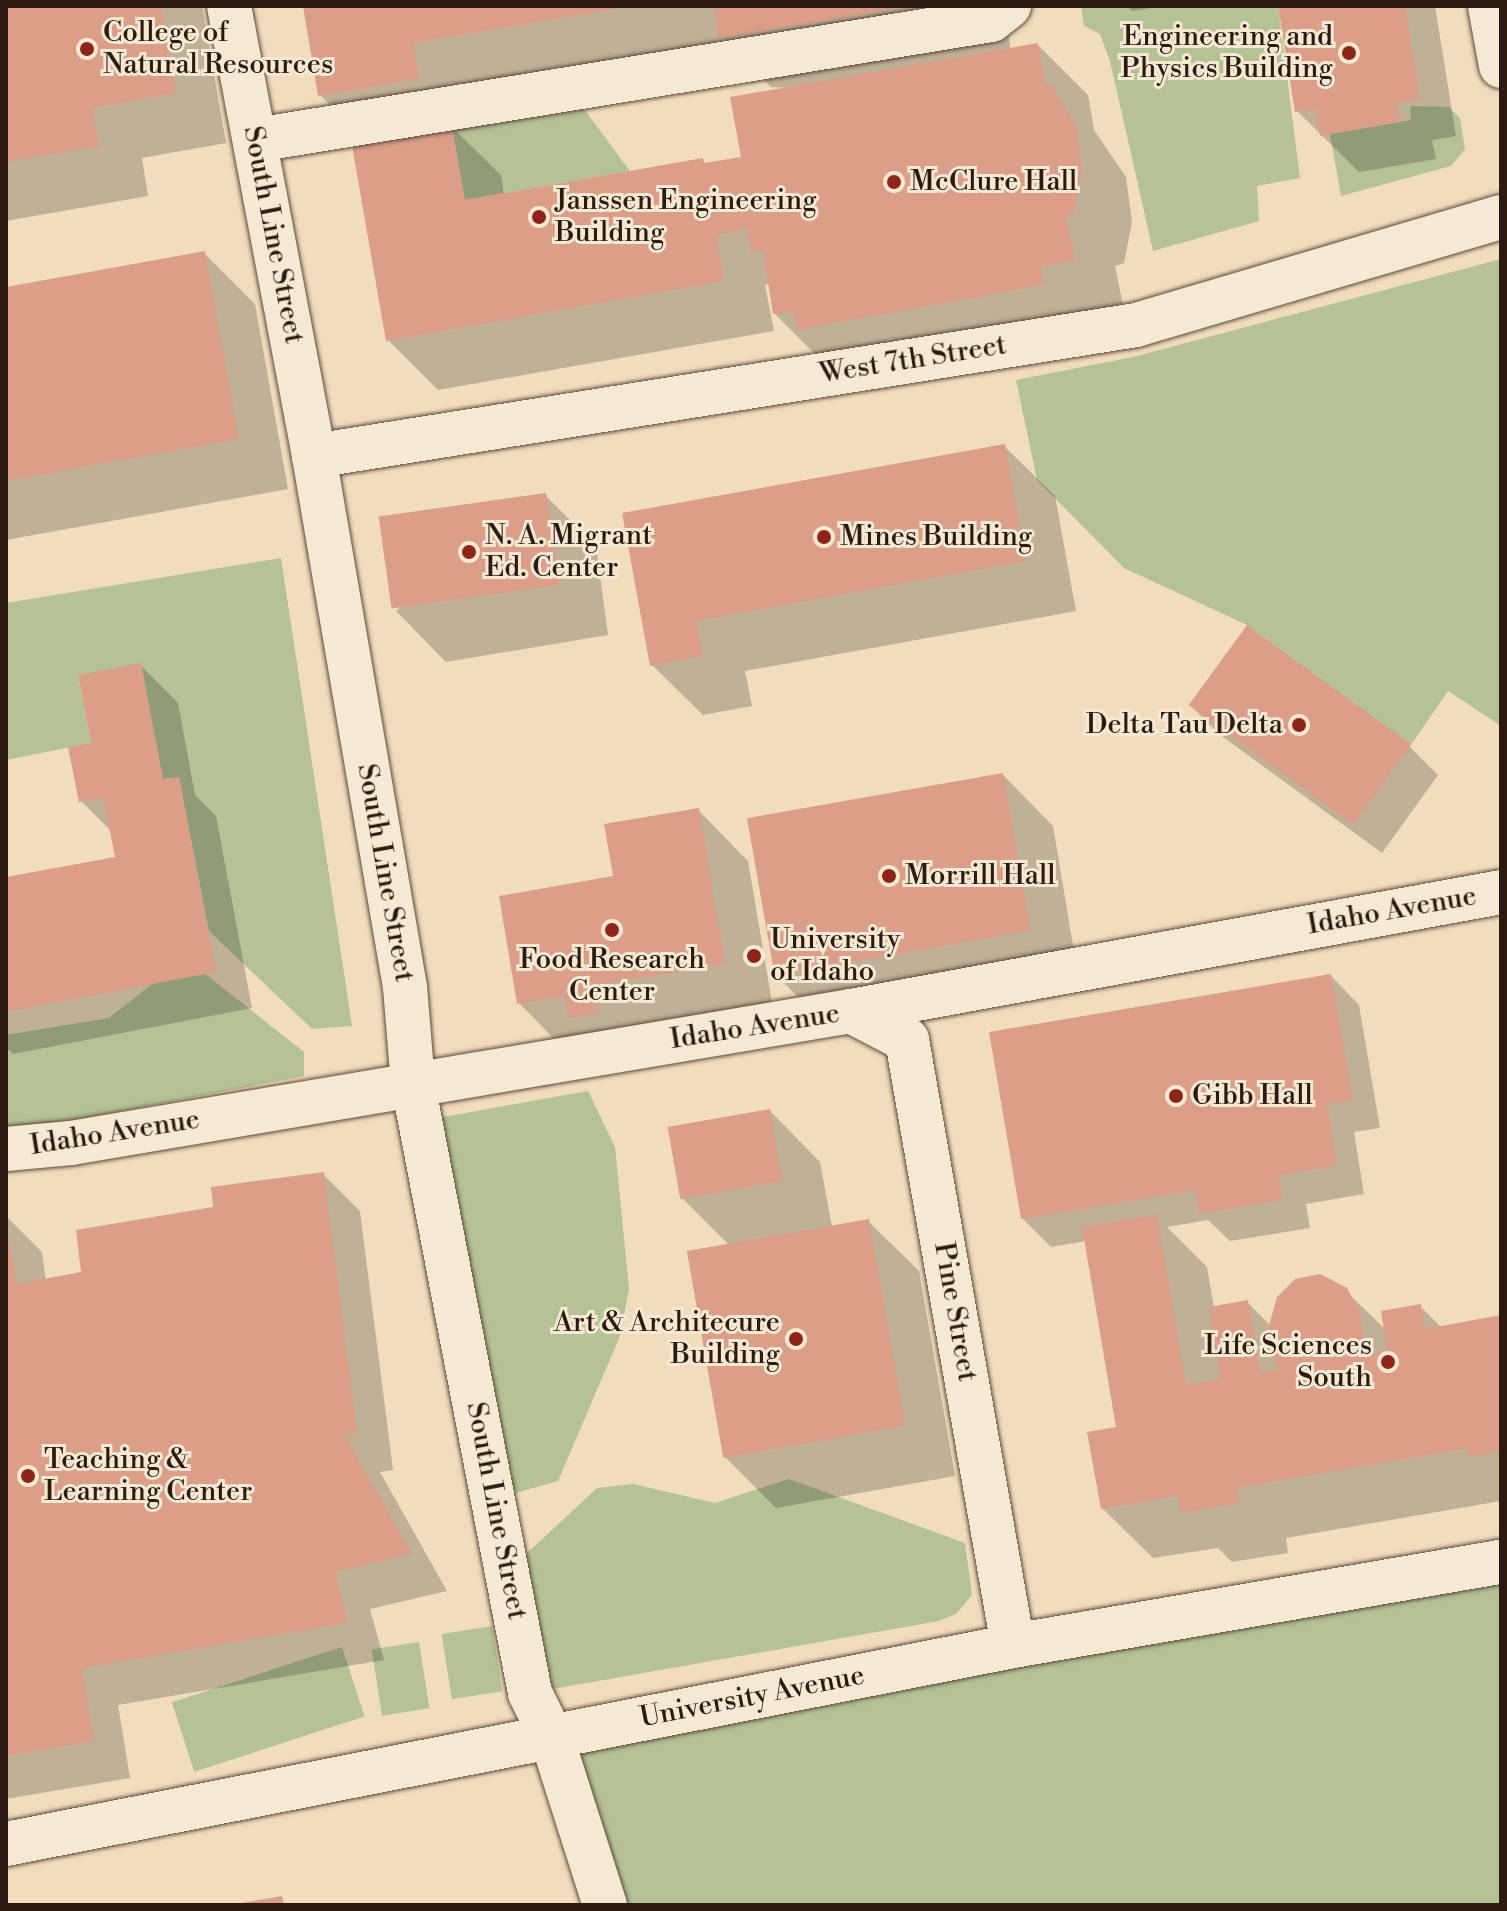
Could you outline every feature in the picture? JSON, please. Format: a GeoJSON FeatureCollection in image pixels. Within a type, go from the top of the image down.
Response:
{"type":"FeatureCollection","features":[{"type":"Feature","properties":{"kind":"street","name":"South Line Street"},"geometry":{"type":"LineString","coordinates":[[229,6],[314,456],[405,987],[413,1084],[530,1693],[551,1736],[605,1905]]}},
{"type":"Feature","properties":{"kind":"street"},"geometry":{"type":"LineString","coordinates":[[256,140],[991,20],[1009,6]]}},
{"type":"Feature","properties":{"kind":"street"},"geometry":{"type":"LineString","coordinates":[[1490,6],[1501,66]]}},
{"type":"Feature","properties":{"kind":"street","name":"West 7th Street"},"geometry":{"type":"LineString","coordinates":[[314,456],[1136,325],[1501,217]]}},
{"type":"Feature","properties":{"kind":"street","name":"Idaho Avenue"},"geometry":{"type":"LineString","coordinates":[[6,1149],[851,1011],[1501,892]]}},
{"type":"Feature","properties":{"kind":"street","name":"Pine Street"},"geometry":{"type":"LineString","coordinates":[[851,1011],[907,1040],[1013,1646]]}},
{"type":"Feature","properties":{"kind":"street","name":"University Avenue"},"geometry":{"type":"LineString","coordinates":[[6,1844],[1013,1646],[1501,1562]]}},
{"type":"Feature","properties":{"kind":"green space"},"geometry":{"type":"Polygon","coordinates":[[[1081,6],[1278,6],[1300,178],[1257,186],[1259,221],[1153,251],[1110,61],[1100,34],[1084,26],[1081,6]]]}},
{"type":"Feature","properties":{"kind":"green space"},"geometry":{"type":"Polygon","coordinates":[[[578,101],[630,171],[465,200],[451,122],[578,101]]]}},
{"type":"Feature","properties":{"kind":"green space"},"geometry":{"type":"Polygon","coordinates":[[[1410,106],[1449,107],[1460,118],[1465,149],[1451,166],[1341,196],[1330,134],[1411,120],[1410,106]]]}},
{"type":"Feature","properties":{"kind":"green space"},"geometry":{"type":"Polygon","coordinates":[[[1501,259],[1501,726],[1448,691],[1411,745],[1247,625],[1124,568],[1037,480],[1016,380],[1133,357],[1501,259]]]}},
{"type":"Feature","properties":{"kind":"green space"},"geometry":{"type":"Polygon","coordinates":[[[281,558],[352,1026],[312,1029],[209,931],[179,777],[163,779],[141,664],[78,675],[91,743],[6,760],[6,603],[281,558]]]}},
{"type":"Feature","properties":{"kind":"green space"},"geometry":{"type":"Polygon","coordinates":[[[185,958],[304,1052],[304,1076],[6,1133],[6,1035],[109,1018],[185,958]]]}},
{"type":"Feature","properties":{"kind":"green space"},"geometry":{"type":"Polygon","coordinates":[[[588,1091],[615,1147],[629,1289],[620,1336],[558,1481],[494,1499],[421,1121],[588,1091]]]}},
{"type":"Feature","properties":{"kind":"green space"},"geometry":{"type":"Polygon","coordinates":[[[789,1479],[965,1543],[972,1595],[956,1614],[939,1621],[530,1693],[525,1555],[597,1488],[633,1484],[715,1503],[789,1479]]]}},
{"type":"Feature","properties":{"kind":"green space"},"geometry":{"type":"Polygon","coordinates":[[[1501,1562],[1501,1905],[605,1905],[551,1736],[1501,1562]]]}},
{"type":"Feature","properties":{"kind":"green space"},"geometry":{"type":"Polygon","coordinates":[[[492,1626],[502,1691],[452,1699],[442,1634],[492,1626]]]}},
{"type":"Feature","properties":{"kind":"green space"},"geometry":{"type":"Polygon","coordinates":[[[419,1642],[429,1708],[382,1716],[372,1650],[419,1642]]]}},
{"type":"Feature","properties":{"kind":"green space"},"geometry":{"type":"Polygon","coordinates":[[[342,1647],[365,1716],[194,1772],[172,1702],[342,1647]]]}},
{"type":"Feature","properties":{"kind":"building","name":"College of Natural Resources"},"geometry":{"type":"Polygon","coordinates":[[[6,6],[161,6],[176,93],[92,108],[99,146],[6,162],[6,6]]]}},
{"type":"Feature","properties":{"kind":"building"},"geometry":{"type":"Polygon","coordinates":[[[303,6],[620,8],[413,43],[419,79],[318,96],[303,6]]]}},
{"type":"Feature","properties":{"kind":"building"},"geometry":{"type":"Polygon","coordinates":[[[714,6],[896,6],[896,8],[719,38],[714,6]]]}},
{"type":"Feature","properties":{"kind":"building","name":"Engineering and Physics Building"},"geometry":{"type":"Polygon","coordinates":[[[1278,6],[1405,6],[1420,99],[1396,103],[1400,122],[1320,136],[1315,109],[1295,112],[1278,6]]]}},
{"type":"Feature","properties":{"kind":"building","name":"McClure Hall"},"geometry":{"type":"Polygon","coordinates":[[[1038,43],[1045,85],[1051,84],[1076,125],[1082,170],[1074,213],[1066,216],[1075,260],[1041,267],[1044,285],[798,330],[794,312],[773,314],[763,250],[751,252],[747,229],[716,235],[724,281],[386,341],[351,140],[451,122],[465,200],[703,158],[704,163],[741,157],[730,97],[1038,43]]]}},
{"type":"Feature","properties":{"kind":"building"},"geometry":{"type":"Polygon","coordinates":[[[205,251],[239,439],[6,481],[6,287],[205,251]]]}},
{"type":"Feature","properties":{"kind":"building","name":"Mines Building"},"geometry":{"type":"Polygon","coordinates":[[[1005,444],[1026,561],[696,621],[703,656],[650,666],[622,513],[1005,444]]]}},
{"type":"Feature","properties":{"kind":"building","name":"N. A. Migrant Ed. Center"},"geometry":{"type":"Polygon","coordinates":[[[546,493],[559,585],[392,609],[379,517],[546,493]]]}},
{"type":"Feature","properties":{"kind":"building","name":"Delta Tau Delta"},"geometry":{"type":"Polygon","coordinates":[[[1247,625],[1411,744],[1353,824],[1189,705],[1247,625]]]}},
{"type":"Feature","properties":{"kind":"building"},"geometry":{"type":"Polygon","coordinates":[[[141,663],[163,779],[179,777],[216,972],[6,1012],[6,877],[115,857],[103,797],[79,802],[68,747],[91,743],[78,675],[141,663]]]}},
{"type":"Feature","properties":{"kind":"building","name":"Morrill Hall"},"geometry":{"type":"Polygon","coordinates":[[[1003,773],[1031,931],[775,976],[747,818],[1003,773]]]}},
{"type":"Feature","properties":{"kind":"building","name":"Food Research Center"},"geometry":{"type":"Polygon","coordinates":[[[699,808],[725,964],[593,986],[598,1014],[568,1018],[564,996],[517,1004],[499,896],[613,876],[604,824],[699,808]]]}},
{"type":"Feature","properties":{"kind":"building","name":"Gibb Hall"},"geometry":{"type":"Polygon","coordinates":[[[1331,974],[1353,1100],[1327,1104],[1337,1165],[1278,1176],[1282,1200],[1199,1214],[1195,1190],[1021,1219],[989,1032],[1331,974]]]}},
{"type":"Feature","properties":{"kind":"building"},"geometry":{"type":"Polygon","coordinates":[[[770,1109],[783,1181],[680,1199],[668,1127],[770,1109]]]}},
{"type":"Feature","properties":{"kind":"building"},"geometry":{"type":"Polygon","coordinates":[[[324,1172],[357,1433],[345,1435],[412,1554],[335,1572],[348,1623],[82,1668],[94,1741],[6,1756],[6,1227],[17,1284],[81,1272],[76,1230],[213,1207],[211,1187],[324,1172]]]}},
{"type":"Feature","properties":{"kind":"building","name":"Life Sciences South"},"geometry":{"type":"Polygon","coordinates":[[[1157,1214],[1186,1385],[1221,1379],[1209,1307],[1248,1300],[1260,1373],[1277,1370],[1269,1326],[1277,1297],[1295,1279],[1320,1274],[1347,1288],[1359,1310],[1367,1354],[1387,1350],[1381,1311],[1421,1304],[1425,1329],[1501,1315],[1501,1451],[1469,1457],[1468,1448],[1237,1488],[1239,1503],[1180,1513],[1178,1496],[1101,1509],[1087,1432],[1116,1427],[1082,1227],[1157,1214]]]}},
{"type":"Feature","properties":{"kind":"building","name":"Art & Architecure Building"},"geometry":{"type":"Polygon","coordinates":[[[869,1219],[905,1426],[723,1458],[687,1251],[869,1219]]]}},
{"type":"Feature","properties":{"kind":"building"},"geometry":{"type":"Polygon","coordinates":[[[282,1896],[284,1905],[241,1903],[282,1896]]]}},
{"type":"Feature","properties":{"kind":"place","name":"College of Natural Resources"},"geometry":{"type":"Point","coordinates":[87,49]}},
{"type":"Feature","properties":{"kind":"place","name":"Engineering and Physics Building"},"geometry":{"type":"Point","coordinates":[1349,53]}},
{"type":"Feature","properties":{"kind":"place","name":"McClure Hall"},"geometry":{"type":"Point","coordinates":[894,182]}},
{"type":"Feature","properties":{"kind":"place","name":"Janssen Engineering Building"},"geometry":{"type":"Point","coordinates":[539,217]}},
{"type":"Feature","properties":{"kind":"place","name":"Mines Building"},"geometry":{"type":"Point","coordinates":[824,537]}},
{"type":"Feature","properties":{"kind":"place","name":"N. A. Migrant Ed. Center"},"geometry":{"type":"Point","coordinates":[469,552]}},
{"type":"Feature","properties":{"kind":"place","name":"Delta Tau Delta"},"geometry":{"type":"Point","coordinates":[1299,725]}},
{"type":"Feature","properties":{"kind":"place","name":"Morrill Hall"},"geometry":{"type":"Point","coordinates":[889,876]}},
{"type":"Feature","properties":{"kind":"place","name":"Food Research Center"},"geometry":{"type":"Point","coordinates":[612,930]}},
{"type":"Feature","properties":{"kind":"place","name":"University of Idaho"},"geometry":{"type":"Point","coordinates":[754,956]}},
{"type":"Feature","properties":{"kind":"place","name":"Gibb Hall"},"geometry":{"type":"Point","coordinates":[1176,1096]}},
{"type":"Feature","properties":{"kind":"place","name":"Art & Architecure Building"},"geometry":{"type":"Point","coordinates":[796,1339]}},
{"type":"Feature","properties":{"kind":"place","name":"Life Sciences South"},"geometry":{"type":"Point","coordinates":[1388,1362]}},
{"type":"Feature","properties":{"kind":"place","name":"Teaching & Learning Center"},"geometry":{"type":"Point","coordinates":[28,1476]}}]}
